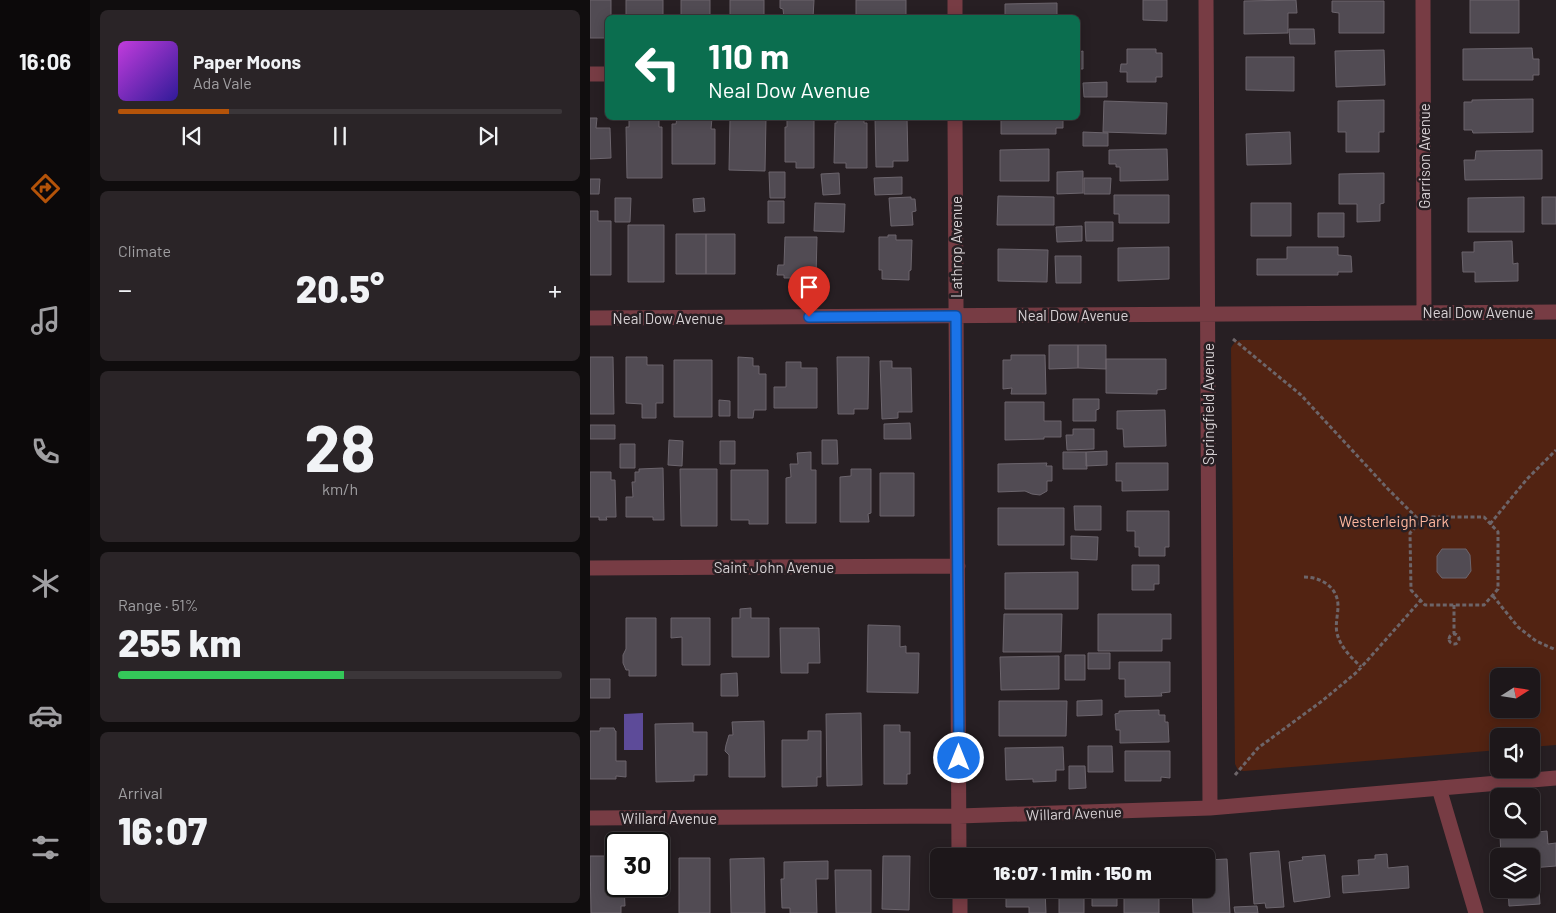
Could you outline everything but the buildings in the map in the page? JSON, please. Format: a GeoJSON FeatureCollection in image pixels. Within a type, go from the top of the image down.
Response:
{"type":"FeatureCollection","features":[{"type":"Feature","properties":{"kind":"street"},"geometry":{"type":"LineString","coordinates":[[954,0],[955,15]]}},
{"type":"Feature","properties":{"kind":"street","name":"Springfield Avenue"},"geometry":{"type":"LineString","coordinates":[[1206,0],[1210,808]]}},
{"type":"Feature","properties":{"kind":"street","name":"Garrison Avenue"},"geometry":{"type":"LineString","coordinates":[[1423,0],[1424,313]]}},
{"type":"Feature","properties":{"kind":"street"},"geometry":{"type":"LineString","coordinates":[[590,74],[605,74]]}},
{"type":"Feature","properties":{"kind":"street","name":"Lathrop Avenue"},"geometry":{"type":"LineString","coordinates":[[955,120],[959,848]]}},
{"type":"Feature","properties":{"kind":"street","name":"Neal Dow Avenue"},"geometry":{"type":"LineString","coordinates":[[590,318],[1556,312]]}},
{"type":"Feature","properties":{"kind":"street","name":"Saint John Avenue"},"geometry":{"type":"LineString","coordinates":[[590,568],[958,566]]}},
{"type":"Feature","properties":{"kind":"street","name":"Willard Avenue"},"geometry":{"type":"LineString","coordinates":[[590,818],[959,816],[1210,808],[1556,778]]}},
{"type":"Feature","properties":{"kind":"street"},"geometry":{"type":"LineString","coordinates":[[1439,788],[1476,913]]}},
{"type":"Feature","properties":{"kind":"street"},"geometry":{"type":"LineString","coordinates":[[960,898],[960,913]]}},
{"type":"Feature","properties":{"kind":"path"},"geometry":{"type":"LineString","coordinates":[[1233,339],[1300,395],[1421,522]]}},
{"type":"Feature","properties":{"kind":"path"},"geometry":{"type":"LineString","coordinates":[[1490,524],[1526,479],[1556,450]]}},
{"type":"Feature","properties":{"kind":"path"},"geometry":{"type":"LineString","coordinates":[[1425,517],[1484,517],[1498,532],[1498,589],[1484,605],[1425,604],[1411,590],[1410,532],[1421,522],[1425,517]]}},
{"type":"Feature","properties":{"kind":"path"},"geometry":{"type":"LineString","coordinates":[[1304,577],[1323,581],[1330,585],[1335,592],[1338,606],[1337,634],[1340,643],[1361,667]]}},
{"type":"Feature","properties":{"kind":"path"},"geometry":{"type":"LineString","coordinates":[[1492,596],[1518,627],[1536,641],[1556,650]]}},
{"type":"Feature","properties":{"kind":"path"},"geometry":{"type":"LineString","coordinates":[[1235,775],[1258,748],[1322,701],[1361,667],[1421,600]]}},
{"type":"Feature","properties":{"kind":"path"},"geometry":{"type":"LineString","coordinates":[[1454,605],[1454,634]]}},
{"type":"Feature","properties":{"kind":"green space","name":"Westerleigh Park"},"geometry":{"type":"Polygon","coordinates":[[[1556,339],[1556,745],[1540,746],[1540,728],[1490,728],[1490,751],[1238,770],[1235,764],[1231,348],[1237,341],[1556,339]]]}},
{"type":"Feature","properties":{"kind":"shaded area"},"geometry":{"type":"Polygon","coordinates":[[[643,713],[643,750],[624,750],[624,714],[643,713]]]}},
{"type":"Feature","properties":{"kind":"route"},"geometry":{"type":"LineString","coordinates":[[809,317],[956,316],[959,758]]}}]}
